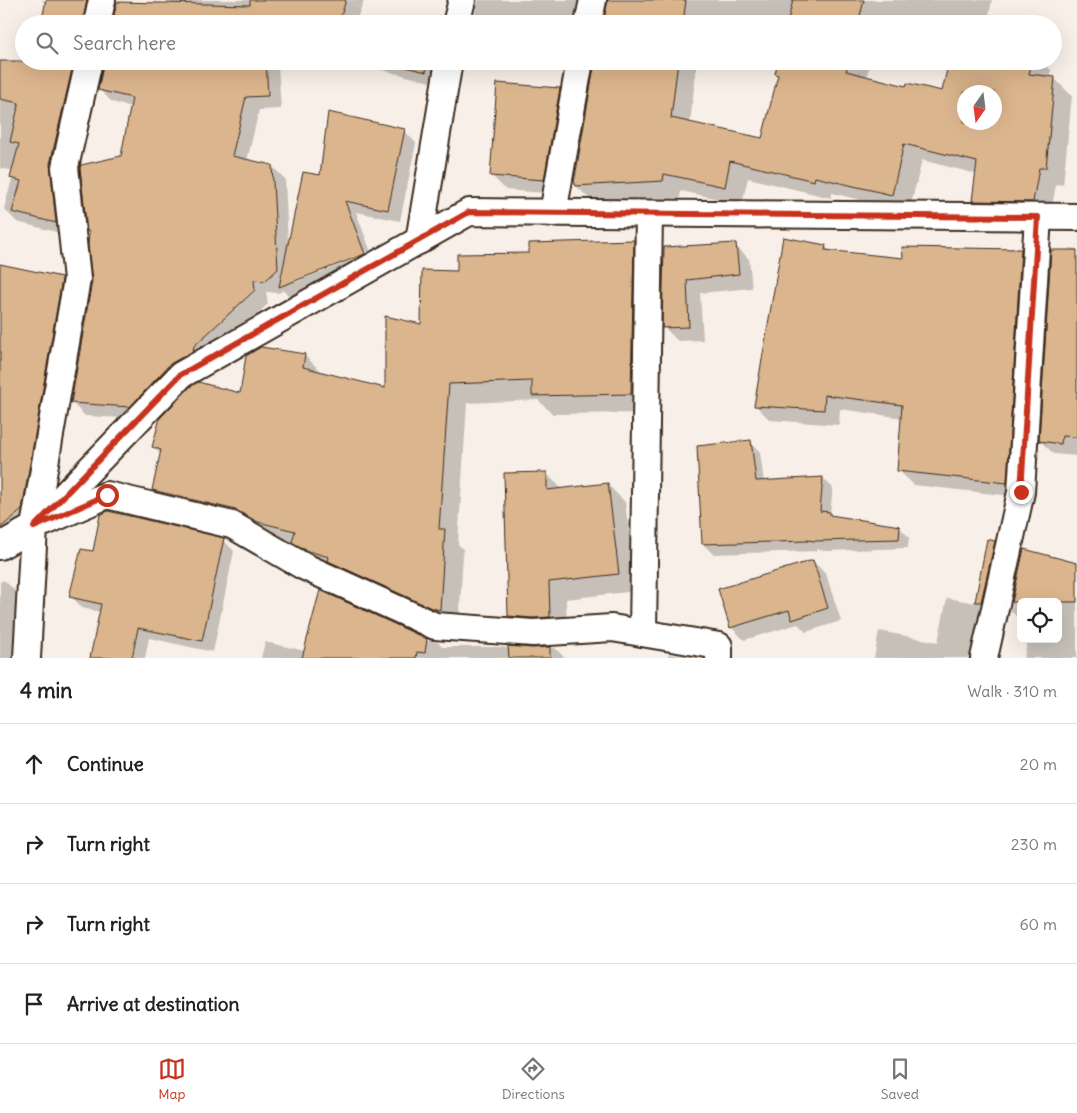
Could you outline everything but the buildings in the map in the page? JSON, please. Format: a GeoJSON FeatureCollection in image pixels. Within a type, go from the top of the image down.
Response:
{"type":"FeatureCollection","features":[{"type":"Feature","properties":{"kind":"street"},"geometry":{"type":"LineString","coordinates":[[99,15],[102,0]]}},
{"type":"Feature","properties":{"kind":"street"},"geometry":{"type":"LineString","coordinates":[[458,15],[462,0]]}},
{"type":"Feature","properties":{"kind":"street"},"geometry":{"type":"LineString","coordinates":[[590,15],[593,0]]}},
{"type":"Feature","properties":{"kind":"street"},"geometry":{"type":"LineString","coordinates":[[27,658],[34,527],[77,279],[65,168],[87,70]]}},
{"type":"Feature","properties":{"kind":"street"},"geometry":{"type":"LineString","coordinates":[[419,241],[448,70]]}},
{"type":"Feature","properties":{"kind":"street"},"geometry":{"type":"LineString","coordinates":[[553,213],[578,70]]}},
{"type":"Feature","properties":{"kind":"street"},"geometry":{"type":"LineString","coordinates":[[34,527],[180,375],[469,212],[1077,217]]}},
{"type":"Feature","properties":{"kind":"street"},"geometry":{"type":"LineString","coordinates":[[643,633],[650,214]]}},
{"type":"Feature","properties":{"kind":"street"},"geometry":{"type":"LineString","coordinates":[[984,658],[1021,492],[1038,217]]}},
{"type":"Feature","properties":{"kind":"street"},"geometry":{"type":"LineString","coordinates":[[0,546],[34,527],[107,495],[232,525],[303,566],[435,626],[533,632],[612,628],[719,646],[719,658]]}},
{"type":"Feature","properties":{"kind":"route"},"geometry":{"type":"LineString","coordinates":[[107,495],[34,527],[180,375],[469,212],[1038,217],[1021,492]]}}]}
